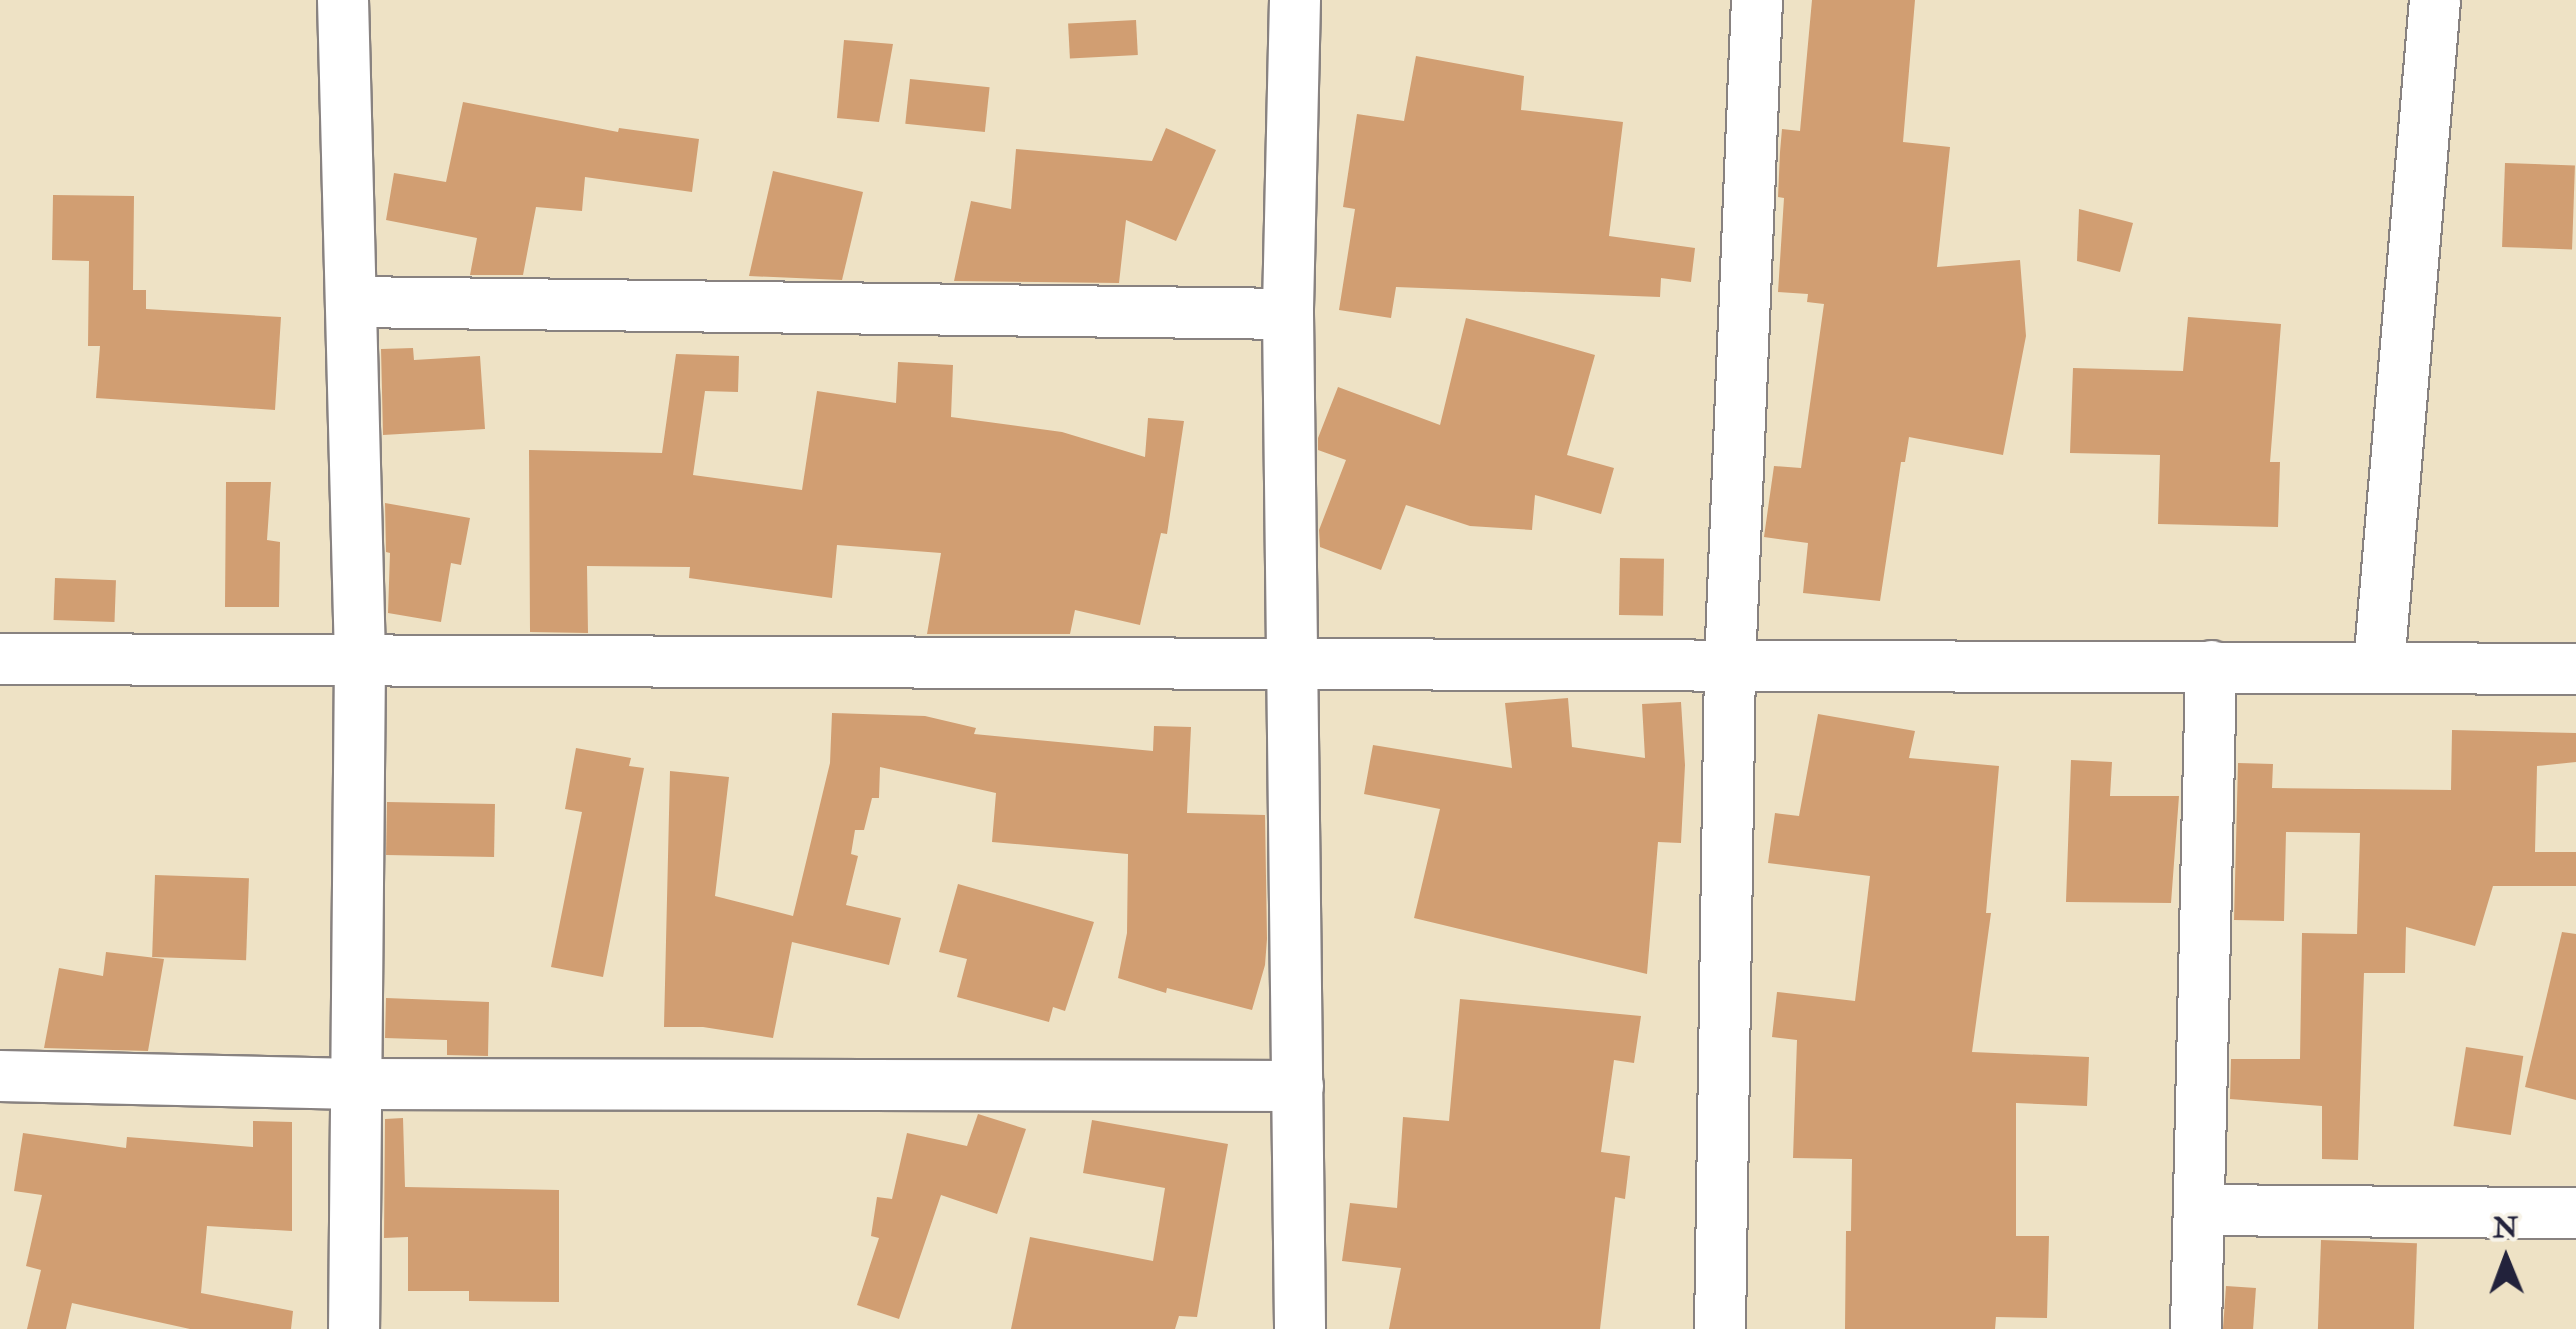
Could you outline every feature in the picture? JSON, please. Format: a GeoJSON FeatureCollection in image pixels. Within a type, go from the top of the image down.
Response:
{"type":"FeatureCollection","features":[{"type":"Feature","properties":{"kind":"street"},"geometry":{"type":"LineString","coordinates":[[343,0],[360,660],[354,1329]]}},
{"type":"Feature","properties":{"kind":"street"},"geometry":{"type":"LineString","coordinates":[[1295,0],[1288,314],[1300,1329]]}},
{"type":"Feature","properties":{"kind":"street"},"geometry":{"type":"LineString","coordinates":[[1720,1329],[1730,666],[1757,0]]}},
{"type":"Feature","properties":{"kind":"street"},"geometry":{"type":"LineString","coordinates":[[2379,666],[2436,0]]}},
{"type":"Feature","properties":{"kind":"street"},"geometry":{"type":"LineString","coordinates":[[351,302],[1288,314]]}},
{"type":"Feature","properties":{"kind":"street"},"geometry":{"type":"LineString","coordinates":[[0,660],[2576,669]]}},
{"type":"Feature","properties":{"kind":"street"},"geometry":{"type":"LineString","coordinates":[[2196,1329],[2211,666]]}},
{"type":"Feature","properties":{"kind":"street"},"geometry":{"type":"LineString","coordinates":[[0,1076],[356,1084],[1298,1086]]}},
{"type":"Feature","properties":{"kind":"street"},"geometry":{"type":"LineString","coordinates":[[2198,1210],[2576,1213]]}},
{"type":"Feature","properties":{"kind":"building"},"geometry":{"type":"Polygon","coordinates":[[[1812,0],[1915,0],[1903,142],[1950,147],[1937,267],[2020,260],[2026,336],[2003,455],[1909,437],[1905,462],[1901,462],[1880,601],[1803,593],[1808,543],[1764,537],[1774,466],[1801,468],[1824,304],[1807,302],[1808,294],[1778,292],[1784,198],[1778,197],[1782,129],[1800,131],[1812,0]]]}},
{"type":"Feature","properties":{"kind":"building"},"geometry":{"type":"Polygon","coordinates":[[[1136,20],[1138,55],[1070,59],[1068,24],[1136,20]]]}},
{"type":"Feature","properties":{"kind":"building"},"geometry":{"type":"Polygon","coordinates":[[[844,40],[893,44],[879,122],[837,118],[844,40]]]}},
{"type":"Feature","properties":{"kind":"building"},"geometry":{"type":"Polygon","coordinates":[[[1416,56],[1524,76],[1521,110],[1623,122],[1609,236],[1695,248],[1691,282],[1661,278],[1660,297],[1396,287],[1391,318],[1339,310],[1355,209],[1343,207],[1357,114],[1404,121],[1416,56]]]}},
{"type":"Feature","properties":{"kind":"building"},"geometry":{"type":"Polygon","coordinates":[[[910,79],[990,87],[985,132],[905,124],[910,79]]]}},
{"type":"Feature","properties":{"kind":"building"},"geometry":{"type":"Polygon","coordinates":[[[463,102],[618,132],[619,128],[699,139],[692,192],[585,177],[582,211],[536,207],[523,275],[470,275],[477,238],[386,220],[394,173],[446,182],[463,102]]]}},
{"type":"Feature","properties":{"kind":"building"},"geometry":{"type":"Polygon","coordinates":[[[1166,128],[1216,150],[1176,241],[1126,220],[1119,283],[954,281],[971,201],[1011,209],[1016,149],[1152,161],[1166,128]]]}},
{"type":"Feature","properties":{"kind":"building"},"geometry":{"type":"Polygon","coordinates":[[[2505,163],[2575,165],[2572,249],[2502,247],[2505,163]]]}},
{"type":"Feature","properties":{"kind":"building"},"geometry":{"type":"Polygon","coordinates":[[[773,171],[863,192],[842,280],[749,276],[773,171]]]}},
{"type":"Feature","properties":{"kind":"building"},"geometry":{"type":"Polygon","coordinates":[[[53,195],[134,196],[133,290],[146,290],[146,309],[281,317],[275,410],[96,398],[100,346],[88,346],[89,261],[52,260],[53,195]]]}},
{"type":"Feature","properties":{"kind":"building"},"geometry":{"type":"Polygon","coordinates":[[[2079,209],[2133,223],[2120,272],[2077,261],[2079,209]]]}},
{"type":"Feature","properties":{"kind":"building"},"geometry":{"type":"Polygon","coordinates":[[[2188,317],[2281,324],[2270,462],[2280,462],[2278,527],[2158,524],[2160,455],[2070,453],[2073,368],[2183,371],[2188,317]]]}},
{"type":"Feature","properties":{"kind":"building"},"geometry":{"type":"Polygon","coordinates":[[[1466,318],[1595,355],[1567,455],[1614,468],[1601,514],[1535,495],[1532,530],[1470,526],[1406,505],[1381,570],[1320,547],[1319,530],[1346,460],[1318,450],[1318,438],[1338,387],[1440,425],[1466,318]]]}},
{"type":"Feature","properties":{"kind":"building"},"geometry":{"type":"Polygon","coordinates":[[[413,348],[414,360],[480,356],[485,429],[383,435],[381,349],[413,348]]]}},
{"type":"Feature","properties":{"kind":"building"},"geometry":{"type":"Polygon","coordinates":[[[676,354],[739,356],[738,392],[705,391],[693,475],[802,490],[817,391],[896,403],[898,362],[953,365],[951,417],[1062,432],[1145,457],[1148,418],[1184,421],[1167,534],[1161,533],[1140,625],[1075,610],[1070,634],[927,634],[941,553],[837,545],[832,598],[689,578],[690,567],[587,566],[588,633],[530,632],[529,450],[662,453],[676,354]]]}},
{"type":"Feature","properties":{"kind":"building"},"geometry":{"type":"Polygon","coordinates":[[[226,482],[271,482],[267,540],[280,542],[279,607],[225,607],[226,482]]]}},
{"type":"Feature","properties":{"kind":"building"},"geometry":{"type":"Polygon","coordinates":[[[385,503],[470,518],[461,565],[451,563],[441,622],[388,613],[390,553],[386,552],[385,503]]]}},
{"type":"Feature","properties":{"kind":"building"},"geometry":{"type":"Polygon","coordinates":[[[1620,558],[1664,559],[1663,616],[1619,615],[1620,558]]]}},
{"type":"Feature","properties":{"kind":"building"},"geometry":{"type":"Polygon","coordinates":[[[55,578],[116,580],[114,622],[54,620],[55,578]]]}},
{"type":"Feature","properties":{"kind":"building"},"geometry":{"type":"Polygon","coordinates":[[[1568,698],[1572,747],[1645,758],[1642,704],[1681,702],[1685,765],[1681,843],[1658,842],[1647,974],[1414,918],[1440,809],[1364,794],[1373,745],[1512,768],[1505,703],[1568,698]]]}},
{"type":"Feature","properties":{"kind":"building"},"geometry":{"type":"Polygon","coordinates":[[[832,713],[925,716],[976,728],[974,734],[1153,751],[1154,726],[1191,727],[1187,813],[1265,815],[1267,939],[1265,965],[1252,1010],[1167,988],[1166,993],[1118,978],[1127,933],[1128,854],[992,842],[996,793],[880,767],[879,798],[872,798],[864,830],[855,830],[851,854],[858,856],[846,905],[901,918],[889,965],[792,942],[773,1038],[703,1027],[664,1027],[670,771],[729,777],[715,896],[793,916],[830,763],[832,713]]]}},
{"type":"Feature","properties":{"kind":"building"},"geometry":{"type":"Polygon","coordinates":[[[1818,714],[1915,731],[1909,758],[1999,766],[1986,913],[1991,913],[1972,1052],[2089,1057],[2087,1106],[2016,1103],[2016,1236],[2049,1236],[2047,1318],[1996,1317],[1995,1329],[1845,1329],[1846,1231],[1851,1231],[1852,1159],[1793,1158],[1797,1040],[1772,1037],[1777,992],[1855,1001],[1870,876],[1768,863],[1775,813],[1799,816],[1818,714]]]}},
{"type":"Feature","properties":{"kind":"building"},"geometry":{"type":"Polygon","coordinates":[[[2452,730],[2576,733],[2576,762],[2537,766],[2535,852],[2576,852],[2576,886],[2493,886],[2475,946],[2406,927],[2405,973],[2364,973],[2358,1160],[2322,1159],[2322,1106],[2230,1099],[2231,1059],[2300,1059],[2302,933],[2357,934],[2360,833],[2286,832],[2284,921],[2234,920],[2238,763],[2273,764],[2272,788],[2451,790],[2452,730]]]}},
{"type":"Feature","properties":{"kind":"building"},"geometry":{"type":"Polygon","coordinates":[[[576,748],[631,758],[629,766],[644,768],[603,977],[551,967],[582,812],[565,809],[576,748]]]}},
{"type":"Feature","properties":{"kind":"building"},"geometry":{"type":"Polygon","coordinates":[[[2071,760],[2112,762],[2110,796],[2179,796],[2171,903],[2066,902],[2071,760]]]}},
{"type":"Feature","properties":{"kind":"building"},"geometry":{"type":"Polygon","coordinates":[[[387,802],[495,804],[494,857],[386,855],[387,802]]]}},
{"type":"Feature","properties":{"kind":"building"},"geometry":{"type":"Polygon","coordinates":[[[155,875],[249,878],[246,960],[152,957],[155,875]]]}},
{"type":"Feature","properties":{"kind":"building"},"geometry":{"type":"Polygon","coordinates":[[[958,884],[1094,922],[1065,1011],[1053,1007],[1049,1022],[957,997],[967,959],[939,952],[958,884]]]}},
{"type":"Feature","properties":{"kind":"building"},"geometry":{"type":"Polygon","coordinates":[[[2562,932],[2576,934],[2576,1100],[2525,1087],[2562,932]]]}},
{"type":"Feature","properties":{"kind":"building"},"geometry":{"type":"Polygon","coordinates":[[[106,952],[164,959],[148,1051],[44,1048],[59,968],[103,976],[106,952]]]}},
{"type":"Feature","properties":{"kind":"building"},"geometry":{"type":"Polygon","coordinates":[[[386,998],[489,1002],[488,1056],[447,1055],[447,1040],[385,1038],[386,998]]]}},
{"type":"Feature","properties":{"kind":"building"},"geometry":{"type":"Polygon","coordinates":[[[1460,999],[1641,1016],[1634,1063],[1614,1060],[1601,1152],[1630,1156],[1625,1199],[1615,1197],[1600,1329],[1389,1329],[1401,1268],[1342,1261],[1350,1203],[1397,1208],[1403,1117],[1449,1121],[1460,999]]]}},
{"type":"Feature","properties":{"kind":"building"},"geometry":{"type":"Polygon","coordinates":[[[2466,1047],[2523,1056],[2511,1135],[2453,1126],[2466,1047]]]}},
{"type":"Feature","properties":{"kind":"building"},"geometry":{"type":"Polygon","coordinates":[[[978,1114],[1026,1129],[997,1214],[941,1195],[899,1319],[857,1305],[879,1238],[871,1236],[877,1197],[892,1199],[907,1133],[967,1146],[978,1114]]]}},
{"type":"Feature","properties":{"kind":"building"},"geometry":{"type":"Polygon","coordinates":[[[403,1118],[405,1187],[559,1190],[559,1302],[469,1301],[469,1291],[408,1291],[408,1237],[384,1238],[385,1119],[403,1118]]]}},
{"type":"Feature","properties":{"kind":"building"},"geometry":{"type":"Polygon","coordinates":[[[1092,1120],[1228,1144],[1197,1317],[1179,1316],[1175,1329],[1011,1329],[1030,1237],[1153,1261],[1165,1188],[1083,1173],[1092,1120]]]}},
{"type":"Feature","properties":{"kind":"building"},"geometry":{"type":"Polygon","coordinates":[[[253,1121],[292,1122],[292,1231],[207,1226],[201,1293],[293,1311],[291,1329],[190,1329],[72,1303],[66,1329],[27,1329],[41,1270],[26,1266],[42,1195],[14,1191],[23,1133],[126,1148],[127,1137],[253,1147],[253,1121]]]}},
{"type":"Feature","properties":{"kind":"building"},"geometry":{"type":"Polygon","coordinates":[[[2321,1240],[2417,1243],[2414,1329],[2318,1329],[2321,1240]]]}},
{"type":"Feature","properties":{"kind":"building"},"geometry":{"type":"Polygon","coordinates":[[[2226,1286],[2256,1288],[2253,1329],[2223,1329],[2226,1286]]]}}]}
